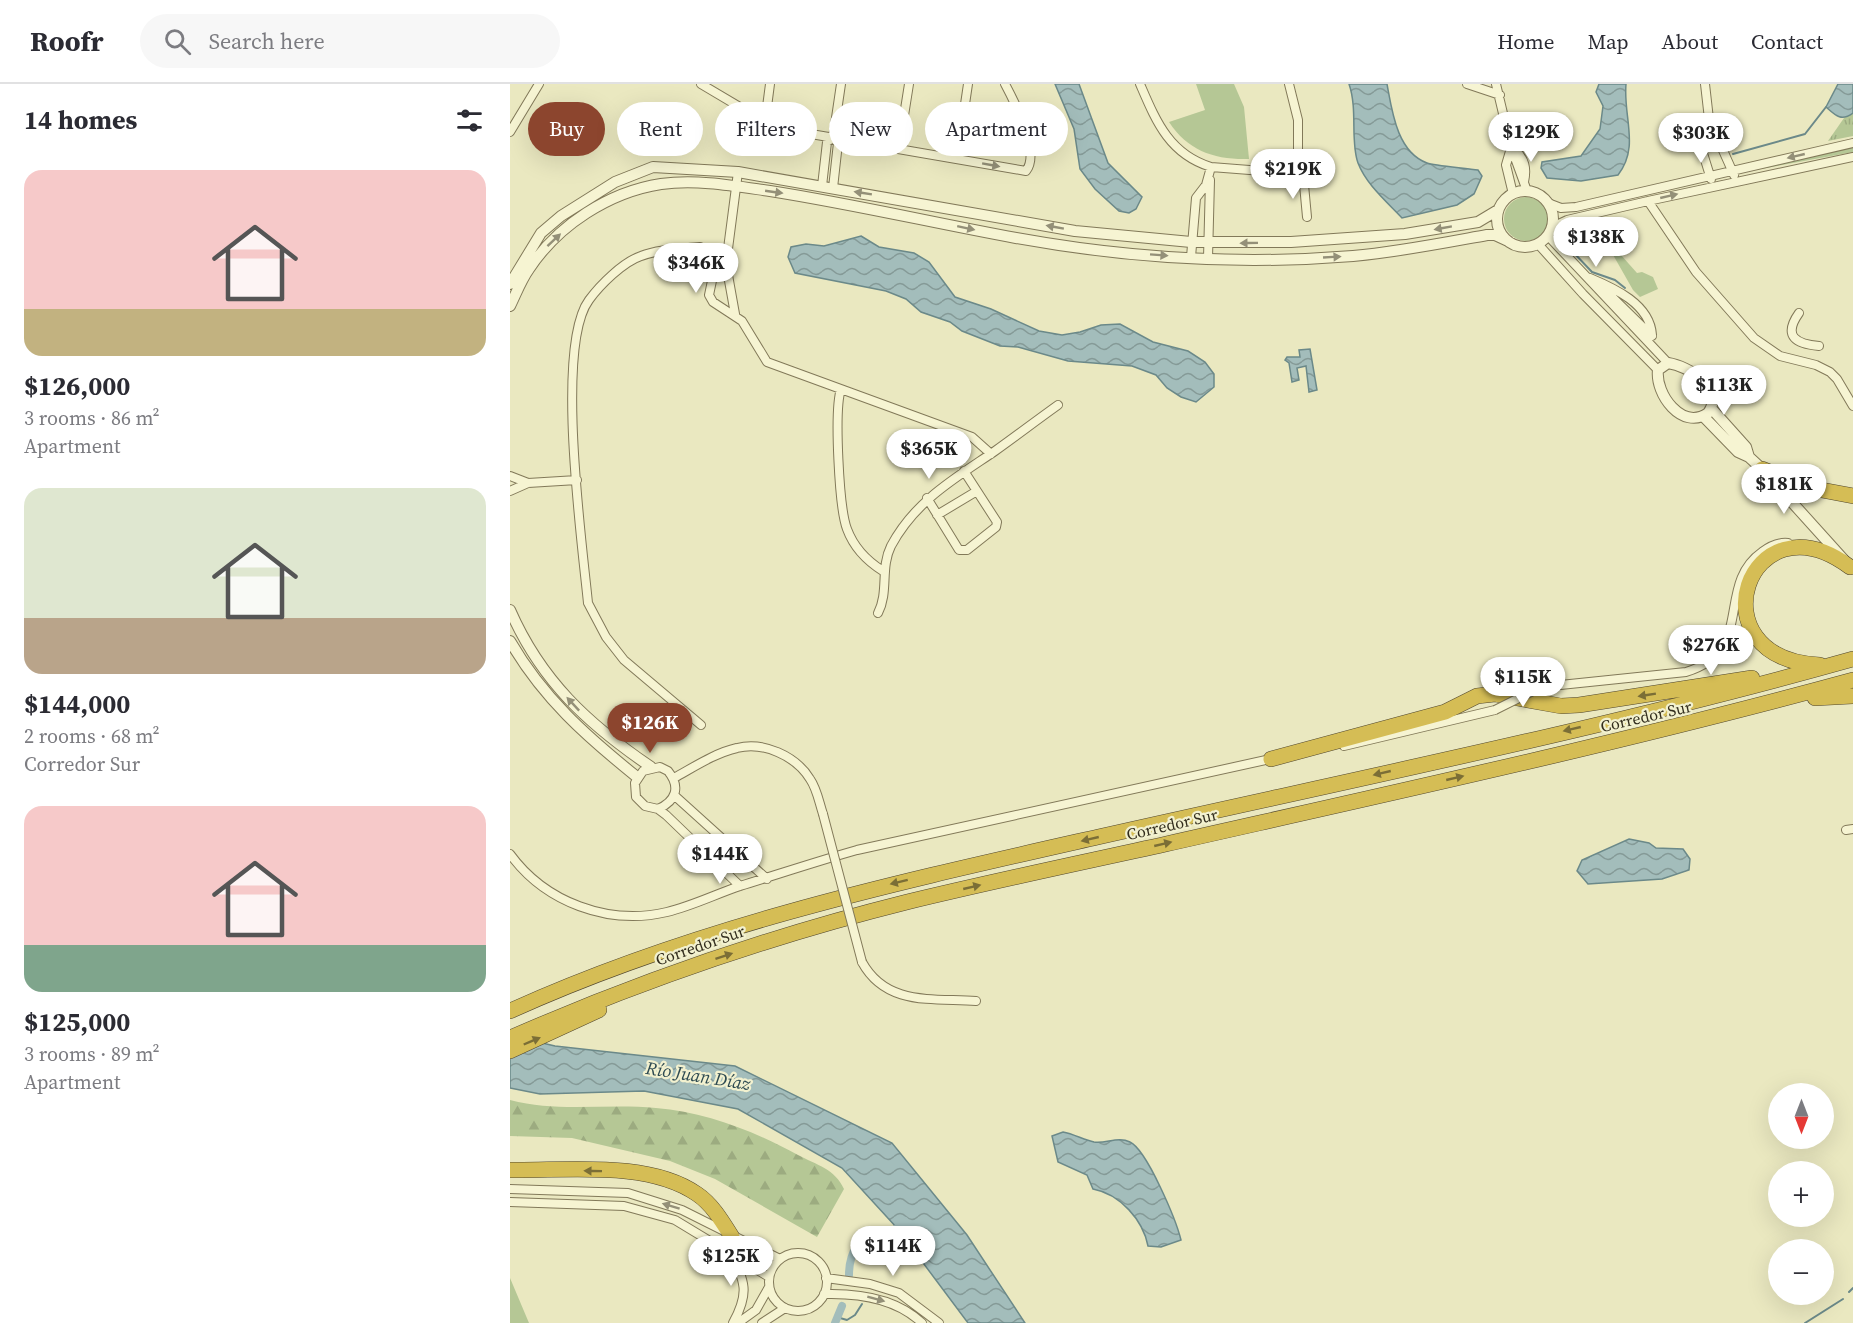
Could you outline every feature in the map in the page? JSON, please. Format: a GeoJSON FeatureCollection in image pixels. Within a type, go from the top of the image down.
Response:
{"type":"FeatureCollection","features":[{"type":"Feature","properties":{"kind":"highway"},"geometry":{"type":"LineString","coordinates":[[1762,469],[1811,489],[1853,496]]}},
{"type":"Feature","properties":{"kind":"highway"},"geometry":{"type":"LineString","coordinates":[[1832,665],[1796,662],[1771,653],[1755,638],[1747,617],[1748,585],[1761,563],[1782,550],[1809,548],[1829,554],[1852,569]]}},
{"type":"Feature","properties":{"kind":"highway","name":"Corredor Sur"},"geometry":{"type":"LineString","coordinates":[[510,1011],[540,997],[763,919],[900,882],[1661,709],[1853,659]]}},
{"type":"Feature","properties":{"kind":"highway"},"geometry":{"type":"LineString","coordinates":[[1271,759],[1445,712],[1485,695],[1495,694],[1561,706],[1579,705],[1809,671]]}},
{"type":"Feature","properties":{"kind":"highway","name":"Corredor Sur"},"geometry":{"type":"LineString","coordinates":[[510,1038],[553,1026],[688,967],[771,940],[906,902],[1692,724],[1853,680]]}},
{"type":"Feature","properties":{"kind":"highway"},"geometry":{"type":"LineString","coordinates":[[1758,706],[1824,696],[1853,696]]}},
{"type":"Feature","properties":{"kind":"highway"},"geometry":{"type":"LineString","coordinates":[[510,1051],[553,1026]]}},
{"type":"Feature","properties":{"kind":"highway"},"geometry":{"type":"LineString","coordinates":[[510,1170],[637,1172],[665,1178],[697,1194],[717,1214],[731,1244]]}},
{"type":"Feature","properties":{"kind":"street"},"geometry":{"type":"LineString","coordinates":[[510,132],[539,84]]}},
{"type":"Feature","properties":{"kind":"street"},"geometry":{"type":"LineString","coordinates":[[701,84],[731,102]]}},
{"type":"Feature","properties":{"kind":"street"},"geometry":{"type":"LineString","coordinates":[[768,102],[770,84]]}},
{"type":"Feature","properties":{"kind":"street"},"geometry":{"type":"LineString","coordinates":[[838,102],[841,84]]}},
{"type":"Feature","properties":{"kind":"street"},"geometry":{"type":"LineString","coordinates":[[906,102],[909,84]]}},
{"type":"Feature","properties":{"kind":"street"},"geometry":{"type":"LineString","coordinates":[[957,158],[968,84]]}},
{"type":"Feature","properties":{"kind":"street"},"geometry":{"type":"LineString","coordinates":[[913,150],[1026,171],[1030,166],[1032,154],[1018,110],[1005,84]]}},
{"type":"Feature","properties":{"kind":"street"},"geometry":{"type":"LineString","coordinates":[[1140,84],[1159,128],[1169,142],[1196,163],[1210,167],[1304,174],[1307,217]]}},
{"type":"Feature","properties":{"kind":"street"},"geometry":{"type":"LineString","coordinates":[[1289,84],[1298,120],[1298,172]]}},
{"type":"Feature","properties":{"kind":"street"},"geometry":{"type":"LineString","coordinates":[[1467,84],[1500,95]]}},
{"type":"Feature","properties":{"kind":"street"},"geometry":{"type":"LineString","coordinates":[[1496,84],[1511,147],[1506,165],[1513,194]]}},
{"type":"Feature","properties":{"kind":"street"},"geometry":{"type":"LineString","coordinates":[[1705,84],[1709,119],[1733,171],[1735,181]]}},
{"type":"Feature","properties":{"kind":"street"},"geometry":{"type":"LineString","coordinates":[[1709,119],[1701,147],[1714,186]]}},
{"type":"Feature","properties":{"kind":"street"},"geometry":{"type":"LineString","coordinates":[[1548,203],[1561,208],[1576,207],[1853,143]]}},
{"type":"Feature","properties":{"kind":"street"},"geometry":{"type":"LineString","coordinates":[[1511,147],[1523,157],[1527,171],[1525,188]]}},
{"type":"Feature","properties":{"kind":"street"},"geometry":{"type":"LineString","coordinates":[[827,187],[835,156]]}},
{"type":"Feature","properties":{"kind":"street"},"geometry":{"type":"LineString","coordinates":[[510,306],[529,269],[550,243],[596,206],[622,195],[661,184],[690,182],[807,197],[1018,238],[1101,250],[1208,258],[1274,259],[1354,256],[1487,235],[1495,235],[1520,247],[1538,244],[1550,231],[1567,220],[1735,181],[1853,157]]}},
{"type":"Feature","properties":{"kind":"street"},"geometry":{"type":"LineString","coordinates":[[510,284],[541,233],[570,209],[615,182],[653,167],[738,172],[1075,231],[1208,243],[1291,242],[1405,234],[1478,222],[1498,210],[1513,194],[1525,188]]}},
{"type":"Feature","properties":{"kind":"street"},"geometry":{"type":"LineString","coordinates":[[1191,257],[1196,198],[1206,185],[1210,167]]}},
{"type":"Feature","properties":{"kind":"street"},"geometry":{"type":"LineString","coordinates":[[1208,258],[1210,167]]}},
{"type":"Feature","properties":{"kind":"street"},"geometry":{"type":"LineString","coordinates":[[735,314],[726,264],[730,224],[738,187],[738,172]]}},
{"type":"Feature","properties":{"kind":"street"},"geometry":{"type":"LineString","coordinates":[[1525,188],[1548,203],[1552,211],[1550,231],[1591,279],[1646,316],[1653,347]]}},
{"type":"Feature","properties":{"kind":"street"},"geometry":{"type":"LineString","coordinates":[[1648,201],[1696,272],[1754,338],[1780,356],[1816,365],[1830,372],[1838,379],[1853,406]]}},
{"type":"Feature","properties":{"kind":"street"},"geometry":{"type":"LineString","coordinates":[[1498,210],[1498,227],[1508,241]]}},
{"type":"Feature","properties":{"kind":"street"},"geometry":{"type":"LineString","coordinates":[[1538,244],[1597,309],[1658,370],[1658,384],[1668,404],[1684,415],[1707,412],[1746,447],[1749,457],[1852,569]]}},
{"type":"Feature","properties":{"kind":"street"},"geometry":{"type":"LineString","coordinates":[[700,247],[640,256],[614,275],[588,301],[579,328],[571,372],[577,480],[588,603],[606,637],[624,660],[701,725]]}},
{"type":"Feature","properties":{"kind":"street"},"geometry":{"type":"LineString","coordinates":[[726,264],[713,276],[709,295],[713,302],[735,314],[748,330],[767,362],[972,437],[991,454]]}},
{"type":"Feature","properties":{"kind":"street"},"geometry":{"type":"LineString","coordinates":[[1591,279],[1612,294],[1668,363],[1686,367],[1702,379],[1712,397],[1707,412]]}},
{"type":"Feature","properties":{"kind":"street"},"geometry":{"type":"LineString","coordinates":[[1597,309],[1612,294]]}},
{"type":"Feature","properties":{"kind":"street"},"geometry":{"type":"LineString","coordinates":[[1799,313],[1792,330],[1793,338],[1800,344],[1819,346]]}},
{"type":"Feature","properties":{"kind":"street"},"geometry":{"type":"LineString","coordinates":[[1658,370],[1668,363]]}},
{"type":"Feature","properties":{"kind":"street"},"geometry":{"type":"LineString","coordinates":[[841,389],[837,406],[842,509],[847,529],[860,552],[883,571]]}},
{"type":"Feature","properties":{"kind":"street"},"geometry":{"type":"LineString","coordinates":[[878,613],[884,593],[883,571],[890,549],[904,524],[927,498],[1058,405]]}},
{"type":"Feature","properties":{"kind":"street"},"geometry":{"type":"LineString","coordinates":[[927,498],[959,550],[967,550],[996,526],[994,518],[964,471]]}},
{"type":"Feature","properties":{"kind":"street"},"geometry":{"type":"LineString","coordinates":[[510,476],[528,483]]}},
{"type":"Feature","properties":{"kind":"street"},"geometry":{"type":"LineString","coordinates":[[510,491],[528,483],[577,480]]}},
{"type":"Feature","properties":{"kind":"street"},"geometry":{"type":"LineString","coordinates":[[937,514],[977,491]]}},
{"type":"Feature","properties":{"kind":"street"},"geometry":{"type":"LineString","coordinates":[[510,854],[543,889],[564,901],[610,915],[638,916],[667,912],[740,886],[857,850],[1271,759],[1368,742],[1495,710],[1541,687],[1686,672],[1698,669],[1710,662],[1725,644],[1731,630],[1738,586],[1748,565],[1774,545],[1793,543],[1809,548]]}},
{"type":"Feature","properties":{"kind":"street"},"geometry":{"type":"LineString","coordinates":[[510,610],[540,668],[580,711],[621,747],[651,767],[660,767],[674,778],[675,796],[668,805],[658,809]]}},
{"type":"Feature","properties":{"kind":"street"},"geometry":{"type":"LineString","coordinates":[[510,641],[529,674],[574,724],[637,777]]}},
{"type":"Feature","properties":{"kind":"street"},"geometry":{"type":"LineString","coordinates":[[674,778],[715,756],[738,747],[771,750],[797,764],[810,779],[823,814],[862,962],[874,980],[887,990],[901,996],[976,1001]]}},
{"type":"Feature","properties":{"kind":"street"},"geometry":{"type":"LineString","coordinates":[[651,767],[637,777],[634,790],[636,797],[645,806],[658,809],[740,886]]}},
{"type":"Feature","properties":{"kind":"street"},"geometry":{"type":"LineString","coordinates":[[675,796],[767,879]]}},
{"type":"Feature","properties":{"kind":"street"},"geometry":{"type":"LineString","coordinates":[[722,869],[739,853]]}},
{"type":"Feature","properties":{"kind":"street"},"geometry":{"type":"LineString","coordinates":[[510,1190],[627,1193],[682,1210],[731,1244],[769,1276]]}},
{"type":"Feature","properties":{"kind":"street"},"geometry":{"type":"LineString","coordinates":[[510,1202],[624,1206],[675,1221],[731,1244],[780,1259]]}},
{"type":"Feature","properties":{"kind":"street"},"geometry":{"type":"LineString","coordinates":[[731,1244],[743,1277],[745,1292],[741,1308],[733,1323]]}},
{"type":"Feature","properties":{"kind":"street"},"geometry":{"type":"LineString","coordinates":[[791,1254],[803,1254],[814,1258],[822,1267],[826,1278],[824,1294],[812,1307],[803,1310],[785,1308],[772,1296],[769,1276],[780,1259],[791,1254]]}},
{"type":"Feature","properties":{"kind":"street"},"geometry":{"type":"LineString","coordinates":[[826,1278],[870,1284],[899,1293],[939,1323]]}},
{"type":"Feature","properties":{"kind":"street"},"geometry":{"type":"LineString","coordinates":[[738,1323],[756,1310],[769,1287]]}},
{"type":"Feature","properties":{"kind":"street"},"geometry":{"type":"LineString","coordinates":[[824,1294],[868,1297],[896,1305],[922,1323]]}},
{"type":"Feature","properties":{"kind":"street"},"geometry":{"type":"LineString","coordinates":[[762,1323],[785,1308]]}},
{"type":"Feature","properties":{"kind":"green space"},"geometry":{"type":"Polygon","coordinates":[[[1196,84],[1234,84],[1244,107],[1249,159],[1225,158],[1203,152],[1176,132],[1169,122],[1205,110],[1196,84]]]}},
{"type":"Feature","properties":{"kind":"green space"},"geometry":{"type":"Polygon","coordinates":[[[1853,113],[1853,136],[1828,141],[1844,118],[1853,113]]]}},
{"type":"Feature","properties":{"kind":"green space"},"geometry":{"type":"Polygon","coordinates":[[[1853,146],[1853,152],[1739,173],[1853,146]]]}},
{"type":"Feature","properties":{"kind":"green space"},"geometry":{"type":"Polygon","coordinates":[[[1526,197],[1541,204],[1548,219],[1541,234],[1526,241],[1511,234],[1504,219],[1511,204],[1526,197]]]}},
{"type":"Feature","properties":{"kind":"green space"},"geometry":{"type":"Polygon","coordinates":[[[1608,246],[1614,246],[1615,253],[1621,255],[1637,273],[1642,272],[1653,277],[1658,289],[1640,297],[1633,290],[1608,246]]]}},
{"type":"Feature","properties":{"kind":"green space"},"geometry":{"type":"Polygon","coordinates":[[[510,1100],[546,1106],[656,1108],[711,1118],[764,1138],[819,1165],[836,1177],[844,1189],[817,1237],[715,1179],[670,1161],[572,1138],[510,1136],[510,1100]]]}},
{"type":"Feature","properties":{"kind":"green space"},"geometry":{"type":"Polygon","coordinates":[[[510,1278],[529,1323],[510,1323],[510,1278]]]}},
{"type":"Feature","properties":{"kind":"water"},"geometry":{"type":"Polygon","coordinates":[[[1055,84],[1079,84],[1108,163],[1142,197],[1136,209],[1129,213],[1119,211],[1095,189],[1080,169],[1074,129],[1068,115],[1068,102],[1063,102],[1055,84]]]}},
{"type":"Feature","properties":{"kind":"water"},"geometry":{"type":"Polygon","coordinates":[[[1349,84],[1387,84],[1398,130],[1409,150],[1417,158],[1427,163],[1478,170],[1482,176],[1474,194],[1457,205],[1402,218],[1371,185],[1358,163],[1354,145],[1353,104],[1349,84]]]}},
{"type":"Feature","properties":{"kind":"water"},"geometry":{"type":"Polygon","coordinates":[[[1599,84],[1626,84],[1629,143],[1625,164],[1618,175],[1581,181],[1547,178],[1541,168],[1542,162],[1581,156],[1600,129],[1603,106],[1596,92],[1599,84]]]}},
{"type":"Feature","properties":{"kind":"water"},"geometry":{"type":"Polygon","coordinates":[[[1838,84],[1853,84],[1853,113],[1849,116],[1835,115],[1826,107],[1838,84]]]}},
{"type":"Feature","properties":{"kind":"water"},"geometry":{"type":"Polygon","coordinates":[[[861,236],[879,247],[914,253],[929,262],[955,297],[991,309],[1039,331],[1062,335],[1101,325],[1120,324],[1153,342],[1188,351],[1205,362],[1214,374],[1214,387],[1196,402],[1181,397],[1167,388],[1156,375],[1132,366],[1068,361],[1018,347],[1000,346],[962,331],[950,322],[921,312],[906,299],[886,291],[795,273],[788,257],[791,247],[806,244],[824,246],[861,236]]]}},
{"type":"Feature","properties":{"kind":"water"},"geometry":{"type":"Polygon","coordinates":[[[1310,349],[1317,390],[1309,392],[1306,366],[1297,368],[1299,380],[1292,382],[1289,363],[1285,360],[1287,357],[1300,357],[1299,350],[1310,349]]]}},
{"type":"Feature","properties":{"kind":"water"},"geometry":{"type":"Polygon","coordinates":[[[1629,839],[1649,843],[1656,848],[1683,849],[1690,859],[1689,870],[1662,879],[1588,884],[1577,871],[1582,860],[1629,839]]]}},
{"type":"Feature","properties":{"kind":"water","name":"Río Juan Díaz"},"geometry":{"type":"Polygon","coordinates":[[[510,1032],[521,1038],[555,1046],[735,1066],[892,1143],[967,1235],[1025,1323],[968,1323],[897,1228],[842,1168],[738,1109],[644,1091],[540,1094],[510,1088],[510,1032]]]}},
{"type":"Feature","properties":{"kind":"water"},"geometry":{"type":"Polygon","coordinates":[[[1063,1132],[1094,1142],[1125,1140],[1137,1148],[1160,1187],[1181,1240],[1161,1247],[1148,1246],[1136,1218],[1121,1202],[1093,1189],[1087,1175],[1058,1162],[1052,1136],[1063,1132]]]}},
{"type":"Feature","properties":{"kind":"waterway"},"geometry":{"type":"LineString","coordinates":[[1733,154],[1805,134],[1826,107]]}},
{"type":"Feature","properties":{"kind":"waterway"},"geometry":{"type":"LineString","coordinates":[[1555,233],[1592,272],[1615,280],[1625,288]]}},
{"type":"Feature","properties":{"kind":"waterway"},"geometry":{"type":"LineString","coordinates":[[1786,470],[1795,474]]}},
{"type":"Feature","properties":{"kind":"waterway"},"geometry":{"type":"LineString","coordinates":[[849,1275],[853,1252],[862,1241],[868,1237],[884,1239],[905,1221]]}},
{"type":"Feature","properties":{"kind":"waterway"},"geometry":{"type":"LineString","coordinates":[[1849,1292],[1853,1288]]}},
{"type":"Feature","properties":{"kind":"waterway"},"geometry":{"type":"LineString","coordinates":[[1805,1323],[1843,1299]]}},
{"type":"Feature","properties":{"kind":"waterway"},"geometry":{"type":"LineString","coordinates":[[840,1318],[847,1320],[855,1315],[862,1304]]}},
{"type":"Feature","properties":{"kind":"waterway"},"geometry":{"type":"LineString","coordinates":[[835,1323],[842,1306]]}}]}
